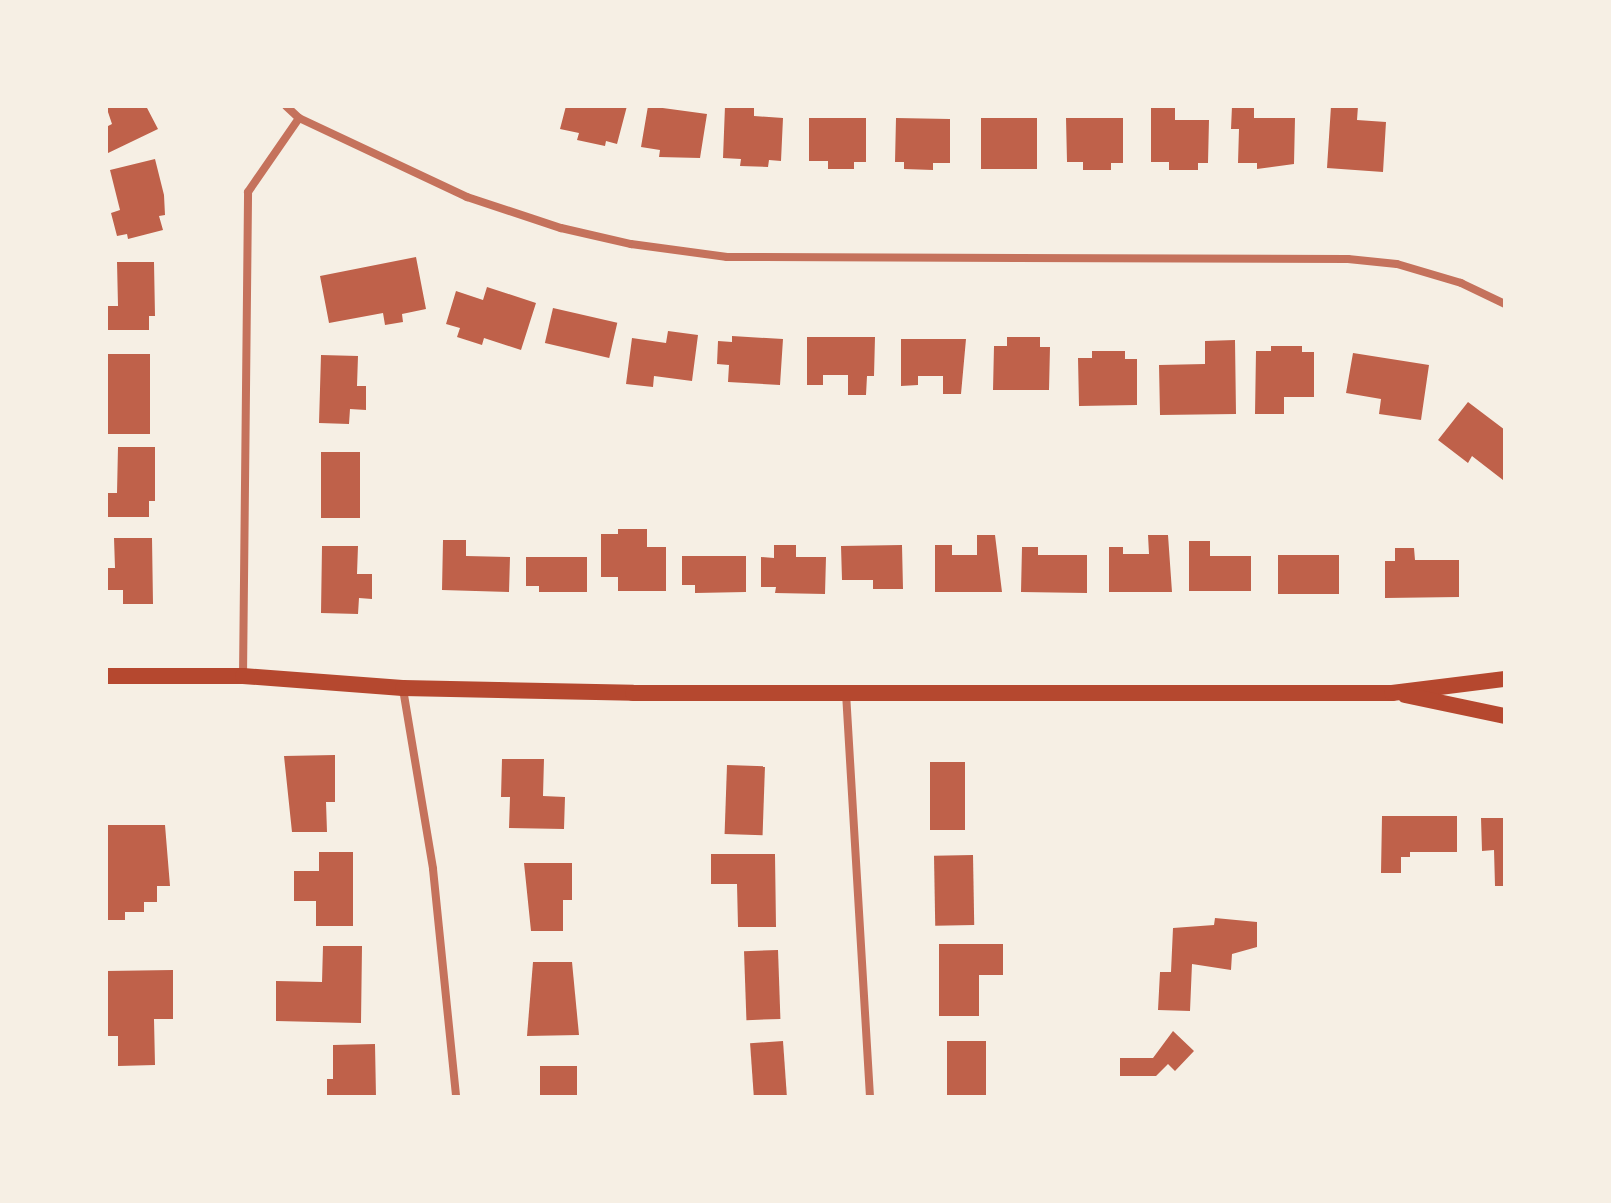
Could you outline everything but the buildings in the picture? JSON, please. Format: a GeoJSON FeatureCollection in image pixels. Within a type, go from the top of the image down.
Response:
{"type":"FeatureCollection","features":[{"type":"Feature","properties":{"kind":"main road"},"geometry":{"type":"LineString","coordinates":[[106,676],[243,676],[403,688],[846,692],[1392,693],[1505,679]]}},
{"type":"Feature","properties":{"kind":"main road"},"geometry":{"type":"LineString","coordinates":[[1392,693],[1505,716]]}},
{"type":"Feature","properties":{"kind":"street"},"geometry":{"type":"LineString","coordinates":[[286,106],[299,118],[467,197],[561,228],[631,244],[727,257],[1348,259],[1412,269],[1461,283],[1505,304]]}},
{"type":"Feature","properties":{"kind":"street"},"geometry":{"type":"LineString","coordinates":[[243,676],[248,192],[299,118]]}},
{"type":"Feature","properties":{"kind":"street"},"geometry":{"type":"LineString","coordinates":[[403,688],[433,869],[456,1097]]}},
{"type":"Feature","properties":{"kind":"street"},"geometry":{"type":"LineString","coordinates":[[846,692],[870,1097]]}}]}
